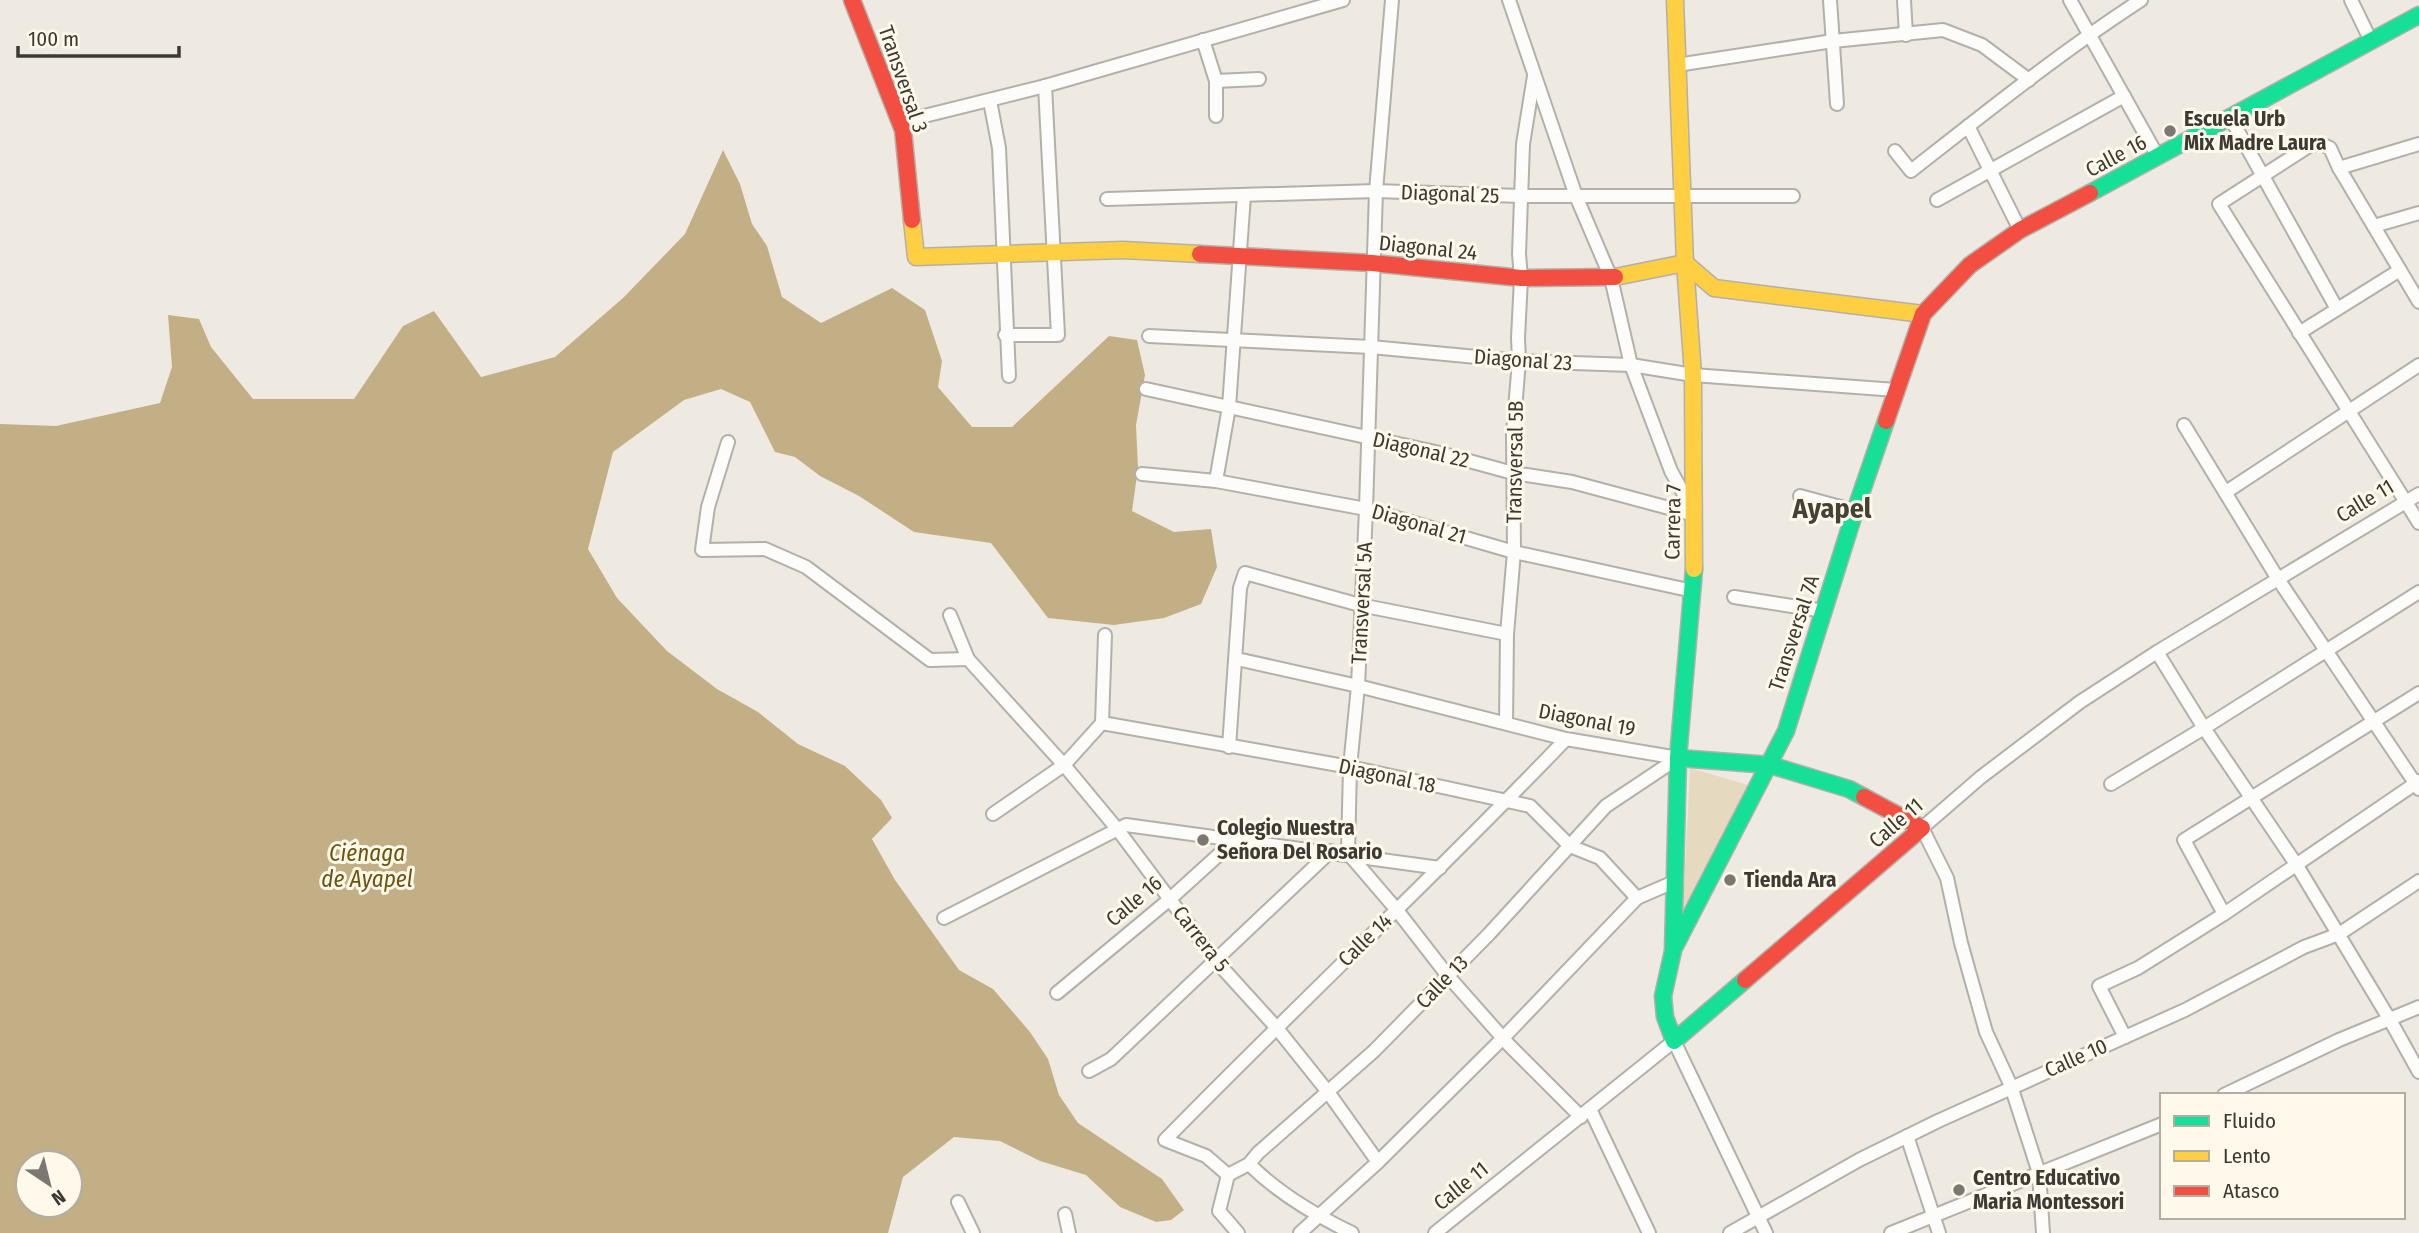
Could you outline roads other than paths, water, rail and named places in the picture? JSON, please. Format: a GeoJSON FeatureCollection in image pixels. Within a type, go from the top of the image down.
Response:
{"type":"FeatureCollection","features":[{"type":"Feature","properties":{"kind":"street","name":"Transversal 3"},"geometry":{"type":"LineString","coordinates":[[852,0],[903,130],[916,257]]}},
{"type":"Feature","properties":{"kind":"street"},"geometry":{"type":"LineString","coordinates":[[900,121],[1045,86],[1343,0]]}},
{"type":"Feature","properties":{"kind":"street","name":"Transversal 5A"},"geometry":{"type":"LineString","coordinates":[[1348,853],[1350,767],[1358,686],[1366,509],[1372,263],[1392,0]]}},
{"type":"Feature","properties":{"kind":"street"},"geometry":{"type":"LineString","coordinates":[[1509,0],[1576,196],[1611,278],[1631,365],[1671,471],[1695,514]]}},
{"type":"Feature","properties":{"kind":"street","name":"Carrera 7"},"geometry":{"type":"LineString","coordinates":[[1674,1041],[1664,1019],[1662,996],[1663,981],[1673,951],[1678,758],[1692,591],[1695,514],[1693,374],[1685,263],[1675,0]]}},
{"type":"Feature","properties":{"kind":"street"},"geometry":{"type":"LineString","coordinates":[[1830,0],[1837,104]]}},
{"type":"Feature","properties":{"kind":"street"},"geometry":{"type":"LineString","coordinates":[[1904,0],[1906,35]]}},
{"type":"Feature","properties":{"kind":"street"},"geometry":{"type":"LineString","coordinates":[[2070,0],[2158,157]]}},
{"type":"Feature","properties":{"kind":"street"},"geometry":{"type":"LineString","coordinates":[[2351,0],[2370,39]]}},
{"type":"Feature","properties":{"kind":"street"},"geometry":{"type":"LineString","coordinates":[[1895,151],[1911,171],[2133,2]]}},
{"type":"Feature","properties":{"kind":"street","name":"Calle 16"},"geometry":{"type":"LineString","coordinates":[[1923,314],[1970,265],[2020,230],[2370,39],[2419,15]]}},
{"type":"Feature","properties":{"kind":"street"},"geometry":{"type":"LineString","coordinates":[[1676,65],[1833,41],[1942,30],[1983,44],[2029,80]]}},
{"type":"Feature","properties":{"kind":"street"},"geometry":{"type":"LineString","coordinates":[[1203,40],[1216,81],[1216,116]]}},
{"type":"Feature","properties":{"kind":"street","name":"Transversal 5B"},"geometry":{"type":"LineString","coordinates":[[1506,723],[1507,634],[1514,552],[1513,433],[1519,361],[1523,144],[1534,76]]}},
{"type":"Feature","properties":{"kind":"street"},"geometry":{"type":"LineString","coordinates":[[1216,81],[1259,79]]}},
{"type":"Feature","properties":{"kind":"street"},"geometry":{"type":"LineString","coordinates":[[1005,335],[1058,335],[1045,86]]}},
{"type":"Feature","properties":{"kind":"street"},"geometry":{"type":"LineString","coordinates":[[1937,200],[2124,96]]}},
{"type":"Feature","properties":{"kind":"street"},"geometry":{"type":"LineString","coordinates":[[990,101],[999,148],[1005,255],[1005,335],[1009,376]]}},
{"type":"Feature","properties":{"kind":"street"},"geometry":{"type":"LineString","coordinates":[[2230,117],[2337,309]]}},
{"type":"Feature","properties":{"kind":"street"},"geometry":{"type":"LineString","coordinates":[[1968,126],[2020,230]]}},
{"type":"Feature","properties":{"kind":"street"},"geometry":{"type":"LineString","coordinates":[[2419,302],[2339,168],[2330,148],[2319,144],[2309,146],[2219,204],[2419,523]]}},
{"type":"Feature","properties":{"kind":"street"},"geometry":{"type":"LineString","coordinates":[[2339,168],[2419,144]]}},
{"type":"Feature","properties":{"kind":"street","name":"Diagonal 25"},"geometry":{"type":"LineString","coordinates":[[1107,199],[1376,191],[1521,196],[1793,196]]}},
{"type":"Feature","properties":{"kind":"street"},"geometry":{"type":"LineString","coordinates":[[1216,481],[1229,407],[1244,195]]}},
{"type":"Feature","properties":{"kind":"street"},"geometry":{"type":"LineString","coordinates":[[2374,226],[2419,213]]}},
{"type":"Feature","properties":{"kind":"street","name":"Diagonal 24"},"geometry":{"type":"LineString","coordinates":[[916,257],[1123,250],[1372,263],[1521,278],[1611,278],[1685,263]]}},
{"type":"Feature","properties":{"kind":"street"},"geometry":{"type":"LineString","coordinates":[[1685,263],[1714,288],[1923,314]]}},
{"type":"Feature","properties":{"kind":"street"},"geometry":{"type":"LineString","coordinates":[[2299,333],[2400,270]]}},
{"type":"Feature","properties":{"kind":"street","name":"Transversal 7A"},"geometry":{"type":"LineString","coordinates":[[1673,951],[1786,731],[1855,511],[1923,314]]}},
{"type":"Feature","properties":{"kind":"street","name":"Diagonal 23"},"geometry":{"type":"LineString","coordinates":[[1150,336],[1370,347],[1519,361],[1631,365],[1693,374],[1896,390]]}},
{"type":"Feature","properties":{"kind":"street"},"geometry":{"type":"LineString","coordinates":[[2225,492],[2419,365]]}},
{"type":"Feature","properties":{"kind":"street","name":"Diagonal 22"},"geometry":{"type":"LineString","coordinates":[[1146,389],[1440,453],[1513,473],[1572,482],[1695,514]]}},
{"type":"Feature","properties":{"kind":"street"},"geometry":{"type":"LineString","coordinates":[[2125,1037],[2099,986],[2138,968],[2224,914],[2418,785],[2277,579],[2184,425]]}},
{"type":"Feature","properties":{"kind":"street"},"geometry":{"type":"LineString","coordinates":[[728,442],[708,507],[702,550],[765,549],[806,567],[930,660],[968,659]]}},
{"type":"Feature","properties":{"kind":"street","name":"Diagonal 21"},"geometry":{"type":"LineString","coordinates":[[1142,474],[1216,481],[1366,509],[1514,552],[1692,591]]}},
{"type":"Feature","properties":{"kind":"street","name":"Calle 11"},"geometry":{"type":"LineString","coordinates":[[1435,1233],[1674,1041],[1980,776],[2033,736],[2157,652],[2419,494]]}},
{"type":"Feature","properties":{"kind":"street"},"geometry":{"type":"LineString","coordinates":[[1800,496],[1855,511]]}},
{"type":"Feature","properties":{"kind":"street"},"geometry":{"type":"LineString","coordinates":[[1229,747],[1240,588],[1245,573],[1360,605],[1507,634]]}},
{"type":"Feature","properties":{"kind":"street"},"geometry":{"type":"LineString","coordinates":[[2111,784],[2419,592]]}},
{"type":"Feature","properties":{"kind":"street"},"geometry":{"type":"LineString","coordinates":[[1734,597],[1824,611]]}},
{"type":"Feature","properties":{"kind":"street","name":"Carrera 5"},"geometry":{"type":"LineString","coordinates":[[950,615],[968,659],[1064,765],[1118,830],[1216,961],[1276,1027],[1328,1092],[1378,1162]]}},
{"type":"Feature","properties":{"kind":"street"},"geometry":{"type":"LineString","coordinates":[[993,814],[1064,765],[1102,723],[1105,635]]}},
{"type":"Feature","properties":{"kind":"street"},"geometry":{"type":"LineString","coordinates":[[2157,652],[2204,728],[2296,864],[2419,1072]]}},
{"type":"Feature","properties":{"kind":"street","name":"Diagonal 19"},"geometry":{"type":"LineString","coordinates":[[1237,659],[1358,686],[1566,739],[1678,758],[1770,765],[1849,789],[1922,828]]}},
{"type":"Feature","properties":{"kind":"street"},"geometry":{"type":"LineString","coordinates":[[2224,914],[2183,839],[2251,795],[2284,779],[2419,693]]}},
{"type":"Feature","properties":{"kind":"street","name":"Diagonal 18"},"geometry":{"type":"LineString","coordinates":[[1102,723],[1350,767],[1530,806],[1570,846],[1600,858],[1637,898]]}},
{"type":"Feature","properties":{"kind":"street","name":"Calle 14"},"geometry":{"type":"LineString","coordinates":[[1228,1175],[1206,1156],[1165,1140],[1276,1027],[1440,868],[1566,739]]}},
{"type":"Feature","properties":{"kind":"street","name":"Calle 13"},"geometry":{"type":"LineString","coordinates":[[1228,1175],[1249,1164],[1374,1051],[1448,976],[1606,806],[1678,758]]}},
{"type":"Feature","properties":{"kind":"street"},"geometry":{"type":"LineString","coordinates":[[944,918],[1126,825],[1348,853],[1440,868]]}},
{"type":"Feature","properties":{"kind":"street"},"geometry":{"type":"LineString","coordinates":[[1922,828],[1947,878],[1961,943],[1986,1032],[2011,1086],[2039,1173],[2043,1233]]}},
{"type":"Feature","properties":{"kind":"street","name":"Calle 16"},"geometry":{"type":"LineString","coordinates":[[1057,993],[1170,899],[1236,839]]}},
{"type":"Feature","properties":{"kind":"street"},"geometry":{"type":"LineString","coordinates":[[1089,1071],[1111,1059],[1331,851]]}},
{"type":"Feature","properties":{"kind":"street"},"geometry":{"type":"LineString","coordinates":[[1348,853],[1448,976],[1503,1038],[1586,1113],[1649,1233]]}},
{"type":"Feature","properties":{"kind":"street","name":"Calle 10"},"geometry":{"type":"LineString","coordinates":[[1730,1233],[1858,1160],[2011,1086],[2185,1010],[2304,947],[2339,934],[2419,881]]}},
{"type":"Feature","properties":{"kind":"street"},"geometry":{"type":"LineString","coordinates":[[1300,1233],[1378,1162],[1503,1038],[1637,898],[1674,882]]}},
{"type":"Feature","properties":{"kind":"street"},"geometry":{"type":"LineString","coordinates":[[2228,1093],[2339,1040],[2419,1007]]}},
{"type":"Feature","properties":{"kind":"street"},"geometry":{"type":"LineString","coordinates":[[1674,1041],[1766,1233]]}},
{"type":"Feature","properties":{"kind":"street"},"geometry":{"type":"LineString","coordinates":[[1891,1233],[2160,1125]]}},
{"type":"Feature","properties":{"kind":"street"},"geometry":{"type":"LineString","coordinates":[[1907,1136],[1939,1233]]}},
{"type":"Feature","properties":{"kind":"street"},"geometry":{"type":"LineString","coordinates":[[1249,1164],[1265,1180],[1317,1216],[1352,1233]]}},
{"type":"Feature","properties":{"kind":"street"},"geometry":{"type":"LineString","coordinates":[[1228,1175],[1219,1211],[1238,1233]]}},
{"type":"Feature","properties":{"kind":"street"},"geometry":{"type":"LineString","coordinates":[[958,1202],[973,1233]]}},
{"type":"Feature","properties":{"kind":"street"},"geometry":{"type":"LineString","coordinates":[[1065,1214],[1069,1233]]}},
{"type":"Feature","properties":{"kind":"water","name":"Ciénaga de Ayapel"},"geometry":{"type":"Polygon","coordinates":[[[723,150],[740,184],[752,224],[767,246],[782,297],[821,323],[892,288],[925,310],[942,361],[938,387],[972,427],[1012,427],[1109,336],[1137,340],[1145,375],[1136,425],[1138,468],[1132,511],[1174,532],[1211,529],[1217,567],[1201,604],[1164,618],[1114,625],[1048,618],[991,543],[914,532],[859,496],[820,476],[795,457],[775,452],[750,402],[721,389],[684,400],[613,452],[588,549],[617,598],[667,651],[717,689],[758,712],[798,744],[845,766],[881,800],[892,818],[872,839],[895,880],[959,970],[993,989],[1030,1032],[1048,1059],[1059,1095],[1078,1123],[1162,1179],[1184,1210],[1171,1220],[1156,1222],[1120,1207],[1086,1175],[1040,1161],[1000,1141],[954,1137],[903,1177],[888,1233],[0,1233],[0,424],[56,426],[160,403],[172,367],[168,315],[199,319],[211,347],[253,399],[354,399],[403,326],[434,311],[481,377],[555,357],[623,298],[685,234],[723,150]]]}},
{"type":"Feature","properties":{"kind":"place","name":"Escuela Urb Mix Madre Laura"},"geometry":{"type":"Point","coordinates":[2170,131]}},
{"type":"Feature","properties":{"kind":"place","name":"Colegio Nuestra Señora Del Rosario"},"geometry":{"type":"Point","coordinates":[1203,840]}},
{"type":"Feature","properties":{"kind":"place","name":"Tienda Ara"},"geometry":{"type":"Point","coordinates":[1730,880]}},
{"type":"Feature","properties":{"kind":"place","name":"Centro Educativo Maria Montessori"},"geometry":{"type":"Point","coordinates":[1959,1190]}},
{"type":"Feature","properties":{"kind":"district","name":"Ayapel"},"geometry":{"type":"Point","coordinates":[1832,508]}}]}
